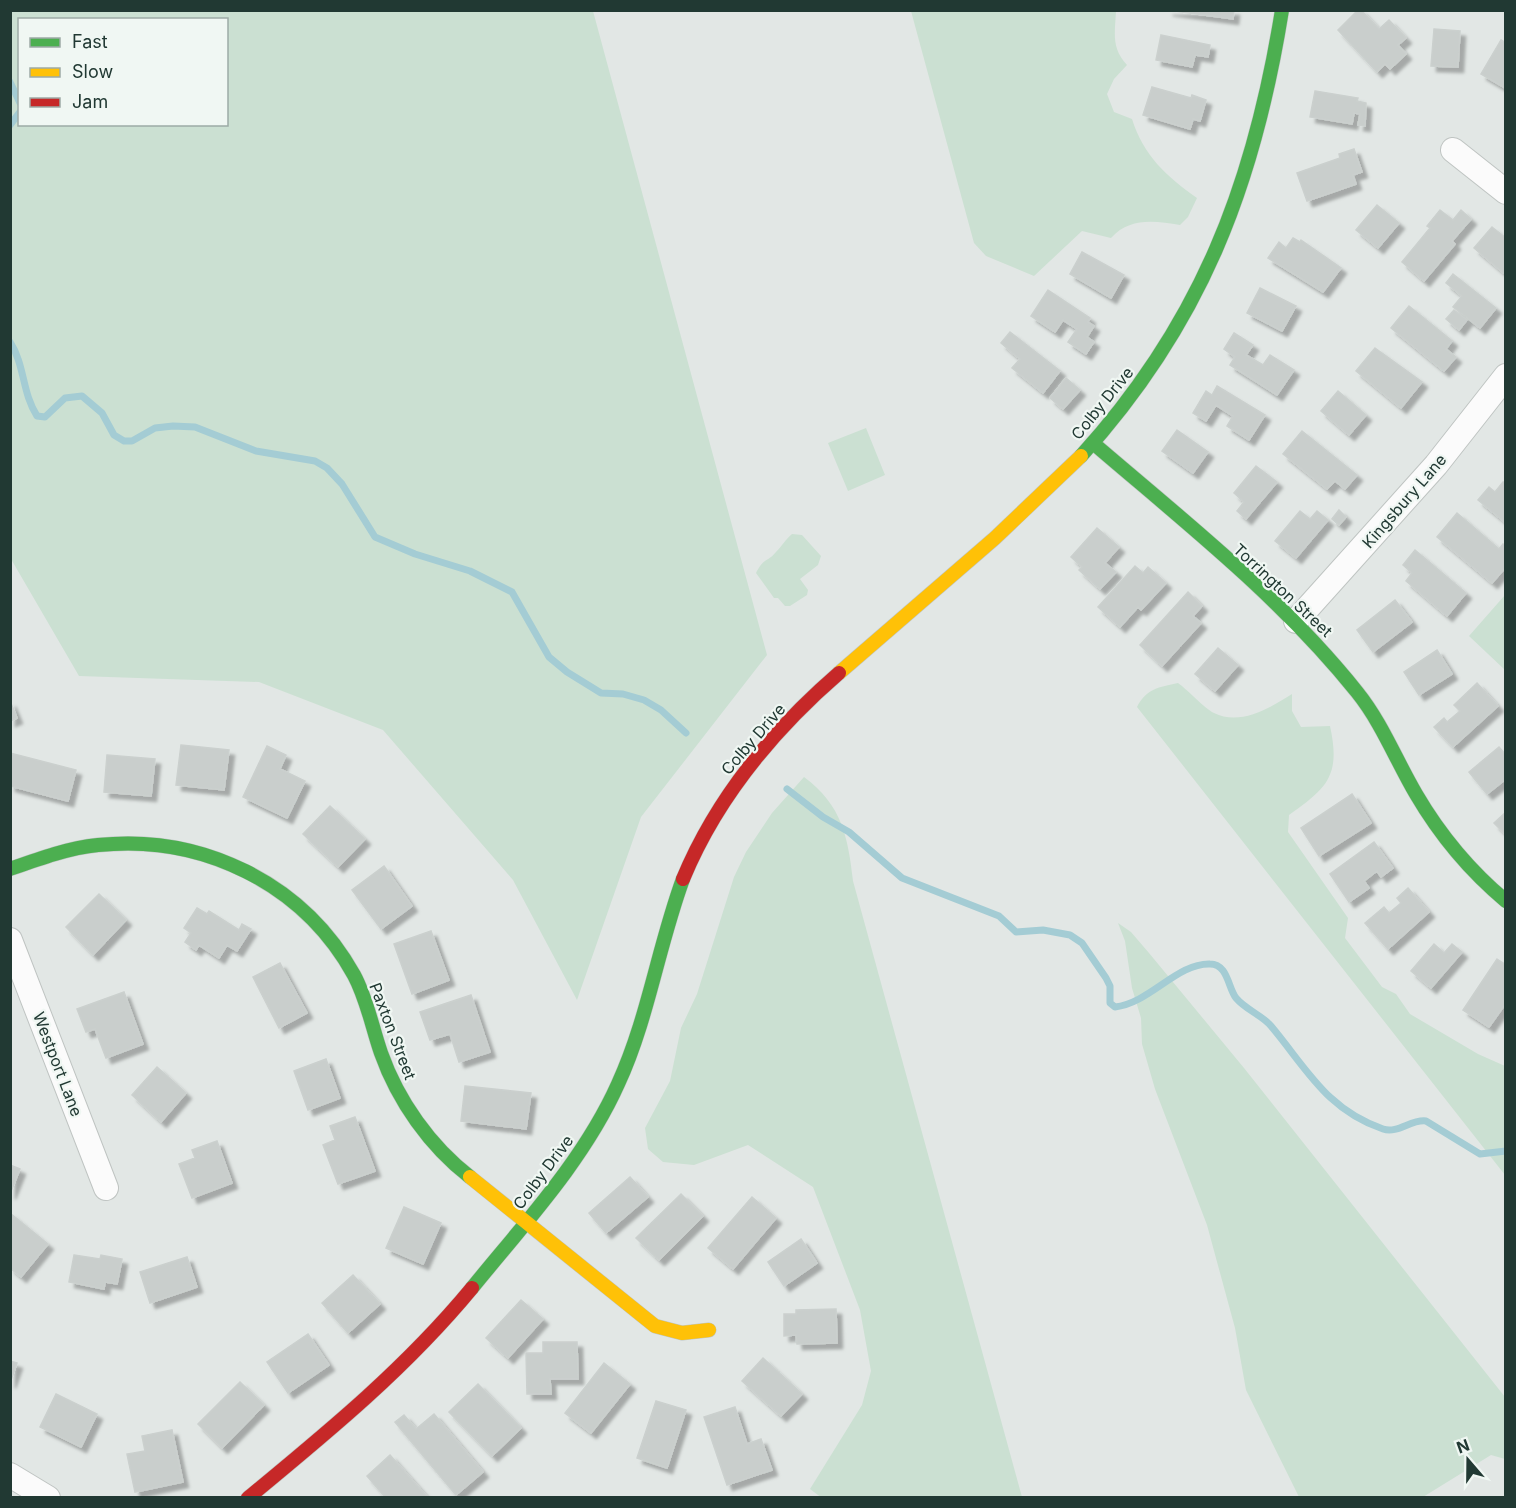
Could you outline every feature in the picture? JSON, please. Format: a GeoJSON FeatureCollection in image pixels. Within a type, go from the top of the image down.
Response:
{"type":"FeatureCollection","features":[{"type":"Feature","properties":{"kind":"street","name":"Colby Drive"},"geometry":{"type":"LineString","coordinates":[[248,1497],[299,1458],[406,1361],[460,1304],[573,1161],[619,1085],[636,1039],[673,910],[693,852],[749,765],[791,718],[1026,510],[1094,443],[1142,383],[1176,331],[1216,254],[1244,186],[1257,142],[1275,58],[1282,10]]}},
{"type":"Feature","properties":{"kind":"street"},"geometry":{"type":"LineString","coordinates":[[1453,150],[1506,192]]}},
{"type":"Feature","properties":{"kind":"street","name":"Kingsbury Lane"},"geometry":{"type":"LineString","coordinates":[[1296,621],[1421,483],[1506,376]]}},
{"type":"Feature","properties":{"kind":"street","name":"Torrington Street"},"geometry":{"type":"LineString","coordinates":[[1094,443],[1296,621],[1359,694],[1446,840],[1506,901]]}},
{"type":"Feature","properties":{"kind":"street","name":"Paxton Street"},"geometry":{"type":"LineString","coordinates":[[10,869],[69,850],[137,843],[174,846],[211,854],[246,868],[272,882],[318,925],[354,976],[368,1010],[384,1061],[401,1097],[423,1130],[448,1160],[656,1326],[682,1334],[710,1330]]}},
{"type":"Feature","properties":{"kind":"street","name":"Westport Lane"},"geometry":{"type":"LineString","coordinates":[[10,940],[105,1188]]}},
{"type":"Feature","properties":{"kind":"street"},"geometry":{"type":"LineString","coordinates":[[10,1475],[48,1497]]}},
{"type":"Feature","properties":{"kind":"green space"},"geometry":{"type":"Polygon","coordinates":[[[10,11],[593,11],[767,655],[641,817],[577,1000],[513,880],[383,730],[259,682],[79,676],[11,559],[10,11]]]}},
{"type":"Feature","properties":{"kind":"green space"},"geometry":{"type":"Polygon","coordinates":[[[911,11],[1116,11],[1116,46],[1127,65],[1114,79],[1107,94],[1114,112],[1132,119],[1143,144],[1157,164],[1197,198],[1188,217],[1180,225],[1161,222],[1135,224],[1118,231],[1111,238],[1082,231],[1034,276],[986,256],[974,243],[911,11]]]}},
{"type":"Feature","properties":{"kind":"green space"},"geometry":{"type":"Polygon","coordinates":[[[866,428],[885,475],[848,491],[828,443],[866,428]]]}},
{"type":"Feature","properties":{"kind":"green space"},"geometry":{"type":"Polygon","coordinates":[[[792,534],[802,535],[821,556],[818,565],[800,579],[808,590],[807,595],[790,606],[785,606],[778,598],[774,598],[756,573],[761,564],[773,555],[792,534]]]}},
{"type":"Feature","properties":{"kind":"green space"},"geometry":{"type":"Polygon","coordinates":[[[1505,595],[1505,670],[1469,636],[1505,595]]]}},
{"type":"Feature","properties":{"kind":"green space"},"geometry":{"type":"Polygon","coordinates":[[[1178,683],[1210,711],[1234,717],[1265,710],[1292,694],[1292,711],[1301,727],[1330,726],[1334,757],[1332,769],[1322,788],[1289,815],[1288,832],[1348,918],[1345,938],[1382,987],[1396,994],[1410,1014],[1478,1054],[1505,1066],[1505,1175],[1137,707],[1149,693],[1178,683]]]}},
{"type":"Feature","properties":{"kind":"green space"},"geometry":{"type":"Polygon","coordinates":[[[804,777],[827,799],[841,823],[845,836],[853,881],[1022,1497],[822,1498],[810,1489],[862,1405],[871,1371],[860,1310],[813,1187],[748,1145],[694,1165],[663,1162],[648,1149],[645,1128],[670,1081],[681,1028],[697,994],[734,877],[746,852],[772,813],[804,777]]]}},
{"type":"Feature","properties":{"kind":"green space"},"geometry":{"type":"Polygon","coordinates":[[[1118,923],[1131,932],[1244,1068],[1505,1397],[1505,1459],[1491,1455],[1423,1497],[1299,1497],[1246,1390],[1235,1328],[1207,1225],[1155,1089],[1142,1044],[1141,1018],[1132,988],[1125,941],[1118,923]]]}},
{"type":"Feature","properties":{"kind":"building"},"geometry":{"type":"Polygon","coordinates":[[[1167,10],[1234,10],[1233,19],[1167,10]]]}},
{"type":"Feature","properties":{"kind":"building"},"geometry":{"type":"Polygon","coordinates":[[[1358,10],[1361,10],[1379,29],[1389,20],[1406,38],[1398,45],[1406,54],[1390,69],[1385,64],[1377,72],[1338,30],[1358,10]]]}},
{"type":"Feature","properties":{"kind":"building"},"geometry":{"type":"Polygon","coordinates":[[[1434,29],[1460,31],[1458,67],[1431,66],[1434,29]]]}},
{"type":"Feature","properties":{"kind":"building"},"geometry":{"type":"Polygon","coordinates":[[[1161,35],[1210,45],[1208,57],[1195,55],[1192,67],[1156,60],[1161,35]]]}},
{"type":"Feature","properties":{"kind":"building"},"geometry":{"type":"Polygon","coordinates":[[[1501,40],[1506,43],[1505,88],[1481,74],[1501,40]]]}},
{"type":"Feature","properties":{"kind":"building"},"geometry":{"type":"Polygon","coordinates":[[[1152,87],[1206,100],[1200,121],[1193,119],[1190,129],[1143,115],[1152,87]]]}},
{"type":"Feature","properties":{"kind":"building"},"geometry":{"type":"Polygon","coordinates":[[[1315,91],[1358,98],[1357,101],[1366,103],[1365,126],[1358,125],[1360,114],[1354,113],[1352,124],[1310,117],[1315,91]]]}},
{"type":"Feature","properties":{"kind":"building"},"geometry":{"type":"Polygon","coordinates":[[[1354,149],[1362,172],[1353,175],[1356,184],[1307,201],[1297,173],[1340,158],[1339,154],[1354,149]]]}},
{"type":"Feature","properties":{"kind":"building"},"geometry":{"type":"Polygon","coordinates":[[[1377,205],[1399,223],[1378,248],[1356,230],[1377,205]]]}},
{"type":"Feature","properties":{"kind":"building"},"geometry":{"type":"Polygon","coordinates":[[[1440,210],[1453,220],[1461,210],[1471,219],[1452,241],[1455,244],[1424,281],[1402,262],[1430,228],[1427,226],[1440,210]]]}},
{"type":"Feature","properties":{"kind":"building"},"geometry":{"type":"Polygon","coordinates":[[[1492,227],[1506,238],[1506,275],[1474,248],[1492,227]]]}},
{"type":"Feature","properties":{"kind":"building"},"geometry":{"type":"Polygon","coordinates":[[[1293,238],[1300,242],[1301,240],[1341,268],[1323,292],[1268,258],[1279,242],[1286,248],[1293,238]]]}},
{"type":"Feature","properties":{"kind":"building"},"geometry":{"type":"Polygon","coordinates":[[[1082,252],[1124,275],[1111,298],[1070,274],[1082,252]]]}},
{"type":"Feature","properties":{"kind":"building"},"geometry":{"type":"Polygon","coordinates":[[[1453,274],[1496,308],[1480,328],[1453,307],[1462,296],[1446,283],[1453,274]]]}},
{"type":"Feature","properties":{"kind":"building"},"geometry":{"type":"Polygon","coordinates":[[[1260,288],[1296,306],[1282,331],[1247,313],[1260,288]]]}},
{"type":"Feature","properties":{"kind":"building"},"geometry":{"type":"Polygon","coordinates":[[[1048,290],[1090,318],[1088,322],[1094,326],[1087,337],[1094,342],[1086,354],[1068,342],[1077,329],[1063,320],[1055,332],[1031,316],[1048,290]]]}},
{"type":"Feature","properties":{"kind":"building"},"geometry":{"type":"Polygon","coordinates":[[[1409,306],[1452,341],[1446,349],[1456,357],[1444,371],[1391,328],[1409,306]]]}},
{"type":"Feature","properties":{"kind":"building"},"geometry":{"type":"Polygon","coordinates":[[[1454,310],[1467,320],[1459,330],[1446,319],[1454,310]]]}},
{"type":"Feature","properties":{"kind":"building"},"geometry":{"type":"Polygon","coordinates":[[[1010,332],[1060,371],[1043,393],[1012,368],[1020,359],[1001,343],[1010,332]]]}},
{"type":"Feature","properties":{"kind":"building"},"geometry":{"type":"Polygon","coordinates":[[[1234,333],[1253,345],[1246,355],[1263,365],[1270,355],[1294,370],[1277,395],[1230,365],[1235,357],[1224,349],[1234,333]]]}},
{"type":"Feature","properties":{"kind":"building"},"geometry":{"type":"Polygon","coordinates":[[[1375,348],[1422,382],[1401,408],[1356,371],[1375,348]]]}},
{"type":"Feature","properties":{"kind":"building"},"geometry":{"type":"Polygon","coordinates":[[[1066,378],[1080,390],[1063,409],[1050,398],[1066,378]]]}},
{"type":"Feature","properties":{"kind":"building"},"geometry":{"type":"Polygon","coordinates":[[[1217,386],[1265,415],[1249,440],[1227,426],[1233,416],[1216,405],[1206,421],[1193,413],[1206,391],[1212,395],[1217,386]]]}},
{"type":"Feature","properties":{"kind":"building"},"geometry":{"type":"Polygon","coordinates":[[[1338,391],[1366,415],[1349,435],[1321,411],[1338,391]]]}},
{"type":"Feature","properties":{"kind":"building"},"geometry":{"type":"Polygon","coordinates":[[[1177,430],[1208,452],[1193,473],[1162,451],[1177,430]]]}},
{"type":"Feature","properties":{"kind":"building"},"geometry":{"type":"Polygon","coordinates":[[[1302,431],[1357,475],[1345,489],[1335,481],[1327,489],[1283,454],[1302,431]]]}},
{"type":"Feature","properties":{"kind":"building"},"geometry":{"type":"Polygon","coordinates":[[[1256,466],[1277,482],[1246,519],[1237,511],[1244,502],[1234,493],[1256,466]]]}},
{"type":"Feature","properties":{"kind":"building"},"geometry":{"type":"Polygon","coordinates":[[[1503,482],[1506,482],[1506,523],[1478,500],[1489,487],[1495,492],[1503,482]]]}},
{"type":"Feature","properties":{"kind":"building"},"geometry":{"type":"Polygon","coordinates":[[[1339,510],[1346,517],[1339,525],[1332,519],[1339,510]]]}},
{"type":"Feature","properties":{"kind":"building"},"geometry":{"type":"Polygon","coordinates":[[[1300,511],[1310,519],[1317,511],[1328,520],[1296,558],[1275,541],[1300,511]]]}},
{"type":"Feature","properties":{"kind":"building"},"geometry":{"type":"Polygon","coordinates":[[[1457,513],[1499,549],[1503,544],[1506,546],[1506,567],[1492,583],[1437,537],[1457,513]]]}},
{"type":"Feature","properties":{"kind":"building"},"geometry":{"type":"Polygon","coordinates":[[[1097,528],[1119,547],[1105,563],[1116,572],[1100,589],[1079,570],[1082,567],[1071,557],[1097,528]]]}},
{"type":"Feature","properties":{"kind":"building"},"geometry":{"type":"Polygon","coordinates":[[[1415,550],[1466,593],[1447,616],[1406,581],[1412,573],[1403,565],[1415,550]]]}},
{"type":"Feature","properties":{"kind":"building"},"geometry":{"type":"Polygon","coordinates":[[[1135,566],[1143,573],[1148,567],[1166,583],[1141,610],[1138,607],[1120,627],[1098,607],[1135,566]]]}},
{"type":"Feature","properties":{"kind":"building"},"geometry":{"type":"Polygon","coordinates":[[[1188,592],[1202,606],[1193,616],[1201,623],[1162,666],[1140,645],[1188,592]]]}},
{"type":"Feature","properties":{"kind":"building"},"geometry":{"type":"Polygon","coordinates":[[[1395,600],[1412,622],[1373,652],[1357,630],[1395,600]]]}},
{"type":"Feature","properties":{"kind":"building"},"geometry":{"type":"Polygon","coordinates":[[[1218,648],[1238,665],[1215,691],[1195,674],[1218,648]]]}},
{"type":"Feature","properties":{"kind":"building"},"geometry":{"type":"Polygon","coordinates":[[[1437,650],[1452,674],[1419,695],[1404,672],[1437,650]]]}},
{"type":"Feature","properties":{"kind":"building"},"geometry":{"type":"Polygon","coordinates":[[[1477,683],[1498,706],[1453,747],[1434,727],[1444,718],[1447,722],[1460,711],[1454,705],[1477,683]]]}},
{"type":"Feature","properties":{"kind":"building"},"geometry":{"type":"Polygon","coordinates":[[[10,701],[17,718],[10,721],[10,701]]]}},
{"type":"Feature","properties":{"kind":"building"},"geometry":{"type":"Polygon","coordinates":[[[181,745],[229,750],[224,790],[176,785],[181,745]]]}},
{"type":"Feature","properties":{"kind":"building"},"geometry":{"type":"Polygon","coordinates":[[[267,746],[286,755],[280,769],[305,781],[287,818],[243,797],[267,746]]]}},
{"type":"Feature","properties":{"kind":"building"},"geometry":{"type":"Polygon","coordinates":[[[1499,747],[1506,755],[1506,779],[1487,794],[1469,772],[1499,747]]]}},
{"type":"Feature","properties":{"kind":"building"},"geometry":{"type":"Polygon","coordinates":[[[10,753],[76,770],[68,801],[10,786],[10,753]]]}},
{"type":"Feature","properties":{"kind":"building"},"geometry":{"type":"Polygon","coordinates":[[[107,755],[155,759],[151,796],[104,792],[107,755]]]}},
{"type":"Feature","properties":{"kind":"building"},"geometry":{"type":"Polygon","coordinates":[[[1352,794],[1371,823],[1319,856],[1301,828],[1352,794]]]}},
{"type":"Feature","properties":{"kind":"building"},"geometry":{"type":"Polygon","coordinates":[[[330,806],[365,839],[338,867],[303,834],[330,806]]]}},
{"type":"Feature","properties":{"kind":"building"},"geometry":{"type":"Polygon","coordinates":[[[1506,812],[1506,835],[1494,823],[1506,812]]]}},
{"type":"Feature","properties":{"kind":"building"},"geometry":{"type":"Polygon","coordinates":[[[1374,842],[1393,868],[1381,877],[1377,871],[1364,881],[1369,888],[1349,902],[1330,874],[1374,842]]]}},
{"type":"Feature","properties":{"kind":"building"},"geometry":{"type":"Polygon","coordinates":[[[384,866],[412,906],[381,929],[352,890],[384,866]]]}},
{"type":"Feature","properties":{"kind":"building"},"geometry":{"type":"Polygon","coordinates":[[[1408,888],[1429,912],[1388,949],[1365,923],[1384,907],[1389,913],[1401,903],[1397,898],[1408,888]]]}},
{"type":"Feature","properties":{"kind":"building"},"geometry":{"type":"Polygon","coordinates":[[[99,894],[126,920],[93,955],[66,927],[99,894]]]}},
{"type":"Feature","properties":{"kind":"building"},"geometry":{"type":"Polygon","coordinates":[[[197,908],[207,914],[209,911],[239,930],[242,924],[251,929],[237,951],[227,945],[219,958],[199,945],[196,950],[185,942],[191,933],[184,928],[197,908]]]}},
{"type":"Feature","properties":{"kind":"building"},"geometry":{"type":"Polygon","coordinates":[[[431,931],[449,980],[412,994],[394,944],[431,931]]]}},
{"type":"Feature","properties":{"kind":"building"},"geometry":{"type":"Polygon","coordinates":[[[1434,944],[1444,953],[1452,944],[1462,952],[1431,988],[1411,971],[1434,944]]]}},
{"type":"Feature","properties":{"kind":"building"},"geometry":{"type":"Polygon","coordinates":[[[1497,959],[1506,965],[1506,1003],[1489,1027],[1463,1010],[1497,959]]]}},
{"type":"Feature","properties":{"kind":"building"},"geometry":{"type":"Polygon","coordinates":[[[280,963],[307,1013],[279,1028],[253,977],[280,963]]]}},
{"type":"Feature","properties":{"kind":"building"},"geometry":{"type":"Polygon","coordinates":[[[124,992],[143,1044],[106,1058],[95,1029],[86,1032],[77,1009],[124,992]]]}},
{"type":"Feature","properties":{"kind":"building"},"geometry":{"type":"Polygon","coordinates":[[[471,995],[490,1052],[459,1062],[450,1034],[430,1040],[420,1012],[471,995]]]}},
{"type":"Feature","properties":{"kind":"building"},"geometry":{"type":"Polygon","coordinates":[[[326,1059],[340,1098],[308,1110],[294,1071],[326,1059]]]}},
{"type":"Feature","properties":{"kind":"building"},"geometry":{"type":"Polygon","coordinates":[[[157,1067],[186,1093],[161,1122],[132,1095],[157,1067]]]}},
{"type":"Feature","properties":{"kind":"building"},"geometry":{"type":"Polygon","coordinates":[[[465,1086],[531,1093],[526,1129],[461,1121],[465,1086]]]}},
{"type":"Feature","properties":{"kind":"building"},"geometry":{"type":"Polygon","coordinates":[[[355,1117],[375,1171],[338,1184],[323,1145],[335,1140],[330,1126],[355,1117]]]}},
{"type":"Feature","properties":{"kind":"building"},"geometry":{"type":"Polygon","coordinates":[[[217,1141],[232,1183],[192,1198],[179,1164],[195,1158],[192,1150],[217,1141]]]}},
{"type":"Feature","properties":{"kind":"building"},"geometry":{"type":"Polygon","coordinates":[[[10,1165],[20,1169],[10,1194],[10,1165]]]}},
{"type":"Feature","properties":{"kind":"building"},"geometry":{"type":"Polygon","coordinates":[[[630,1177],[648,1197],[606,1233],[589,1213],[630,1177]]]}},
{"type":"Feature","properties":{"kind":"building"},"geometry":{"type":"Polygon","coordinates":[[[681,1194],[703,1216],[659,1260],[636,1238],[681,1194]]]}},
{"type":"Feature","properties":{"kind":"building"},"geometry":{"type":"Polygon","coordinates":[[[752,1197],[776,1218],[733,1269],[708,1248],[752,1197]]]}},
{"type":"Feature","properties":{"kind":"building"},"geometry":{"type":"Polygon","coordinates":[[[404,1207],[441,1223],[423,1264],[386,1248],[404,1207]]]}},
{"type":"Feature","properties":{"kind":"building"},"geometry":{"type":"Polygon","coordinates":[[[10,1213],[48,1244],[21,1277],[10,1268],[10,1213]]]}},
{"type":"Feature","properties":{"kind":"building"},"geometry":{"type":"Polygon","coordinates":[[[801,1239],[817,1263],[784,1286],[768,1262],[801,1239]]]}},
{"type":"Feature","properties":{"kind":"building"},"geometry":{"type":"Polygon","coordinates":[[[74,1255],[100,1259],[101,1255],[122,1259],[117,1284],[105,1282],[104,1289],[69,1282],[74,1255]]]}},
{"type":"Feature","properties":{"kind":"building"},"geometry":{"type":"Polygon","coordinates":[[[187,1257],[197,1287],[150,1303],[140,1272],[187,1257]]]}},
{"type":"Feature","properties":{"kind":"building"},"geometry":{"type":"Polygon","coordinates":[[[353,1275],[380,1304],[348,1333],[322,1303],[353,1275]]]}},
{"type":"Feature","properties":{"kind":"building"},"geometry":{"type":"Polygon","coordinates":[[[521,1300],[543,1319],[508,1358],[486,1338],[521,1300]]]}},
{"type":"Feature","properties":{"kind":"building"},"geometry":{"type":"Polygon","coordinates":[[[836,1309],[837,1343],[797,1344],[796,1335],[784,1336],[784,1314],[796,1314],[796,1310],[836,1309]]]}},
{"type":"Feature","properties":{"kind":"building"},"geometry":{"type":"Polygon","coordinates":[[[308,1334],[329,1365],[288,1393],[267,1362],[308,1334]]]}},
{"type":"Feature","properties":{"kind":"building"},"geometry":{"type":"Polygon","coordinates":[[[543,1342],[577,1342],[578,1379],[550,1379],[551,1394],[527,1394],[526,1353],[543,1353],[543,1342]]]}},
{"type":"Feature","properties":{"kind":"building"},"geometry":{"type":"Polygon","coordinates":[[[763,1358],[802,1394],[781,1416],[742,1381],[763,1358]]]}},
{"type":"Feature","properties":{"kind":"building"},"geometry":{"type":"Polygon","coordinates":[[[10,1361],[17,1363],[10,1383],[10,1361]]]}},
{"type":"Feature","properties":{"kind":"building"},"geometry":{"type":"Polygon","coordinates":[[[604,1363],[630,1384],[591,1433],[565,1413],[604,1363]]]}},
{"type":"Feature","properties":{"kind":"building"},"geometry":{"type":"Polygon","coordinates":[[[240,1382],[264,1405],[222,1448],[198,1424],[240,1382]]]}},
{"type":"Feature","properties":{"kind":"building"},"geometry":{"type":"Polygon","coordinates":[[[478,1384],[521,1428],[492,1456],[449,1412],[478,1384]]]}},
{"type":"Feature","properties":{"kind":"building"},"geometry":{"type":"Polygon","coordinates":[[[56,1394],[97,1414],[81,1447],[40,1427],[56,1394]]]}},
{"type":"Feature","properties":{"kind":"building"},"geometry":{"type":"Polygon","coordinates":[[[656,1401],[686,1410],[667,1468],[637,1458],[656,1401]]]}},
{"type":"Feature","properties":{"kind":"building"},"geometry":{"type":"Polygon","coordinates":[[[735,1407],[747,1444],[761,1439],[772,1470],[727,1485],[704,1417],[735,1407]]]}},
{"type":"Feature","properties":{"kind":"building"},"geometry":{"type":"Polygon","coordinates":[[[434,1414],[483,1472],[456,1495],[395,1422],[404,1415],[416,1429],[434,1414]]]}},
{"type":"Feature","properties":{"kind":"building"},"geometry":{"type":"Polygon","coordinates":[[[172,1430],[183,1482],[135,1492],[127,1454],[145,1451],[142,1436],[172,1430]]]}},
{"type":"Feature","properties":{"kind":"building"},"geometry":{"type":"Polygon","coordinates":[[[390,1455],[428,1498],[386,1498],[367,1476],[390,1455]]]}},
{"type":"Feature","properties":{"kind":"waterway"},"geometry":{"type":"LineString","coordinates":[[10,82],[18,99]]}},
{"type":"Feature","properties":{"kind":"waterway"},"geometry":{"type":"LineString","coordinates":[[10,125],[18,115]]}},
{"type":"Feature","properties":{"kind":"waterway"},"geometry":{"type":"LineString","coordinates":[[10,342],[37,416],[45,417],[65,398],[82,396],[102,413],[114,435],[124,441],[132,441],[155,428],[195,427],[256,451],[315,461],[327,468],[342,484],[375,537],[415,554],[470,571],[512,592],[549,657],[567,672],[601,693],[623,694],[644,700],[661,710],[686,733]]}},
{"type":"Feature","properties":{"kind":"waterway"},"geometry":{"type":"LineString","coordinates":[[787,789],[823,817],[849,832],[902,878],[999,916],[1016,932],[1043,930],[1070,935],[1082,943],[1106,978],[1110,986],[1110,1003],[1115,1007],[1140,998],[1175,976],[1198,965],[1216,965],[1224,972],[1236,998],[1267,1022],[1307,1072],[1332,1099],[1347,1111],[1364,1121],[1389,1130],[1426,1121],[1480,1154],[1506,1151]]}},
{"type":"Feature","properties":{"kind":"traffic: fast"},"geometry":{"type":"LineString","coordinates":[[1081,456],[1123,406],[1159,355],[1190,303],[1216,249],[1238,193],[1256,135],[1282,10]]}},
{"type":"Feature","properties":{"kind":"traffic: fast"},"geometry":{"type":"LineString","coordinates":[[1093,443],[1197,531],[1264,592],[1328,657],[1374,716],[1435,824],[1456,852],[1506,901]]}},
{"type":"Feature","properties":{"kind":"traffic: fast"},"geometry":{"type":"LineString","coordinates":[[10,869],[53,854],[76,849],[98,845],[137,844],[175,848],[211,857],[246,871],[278,891],[307,914],[333,943],[359,984],[381,1053],[396,1088],[429,1137],[455,1165],[470,1177]]}},
{"type":"Feature","properties":{"kind":"traffic: fast"},"geometry":{"type":"LineString","coordinates":[[472,1288],[571,1165],[604,1112],[618,1084],[637,1034],[683,879]]}},
{"type":"Feature","properties":{"kind":"traffic: slow"},"geometry":{"type":"LineString","coordinates":[[839,673],[995,538],[1081,456]]}},
{"type":"Feature","properties":{"kind":"traffic: slow"},"geometry":{"type":"LineString","coordinates":[[470,1177],[655,1326],[682,1333],[709,1330]]}},
{"type":"Feature","properties":{"kind":"traffic: jam"},"geometry":{"type":"LineString","coordinates":[[683,879],[712,820],[749,767],[791,718],[839,673]]}},
{"type":"Feature","properties":{"kind":"traffic: jam"},"geometry":{"type":"LineString","coordinates":[[248,1498],[337,1424],[393,1372],[472,1288]]}}]}
